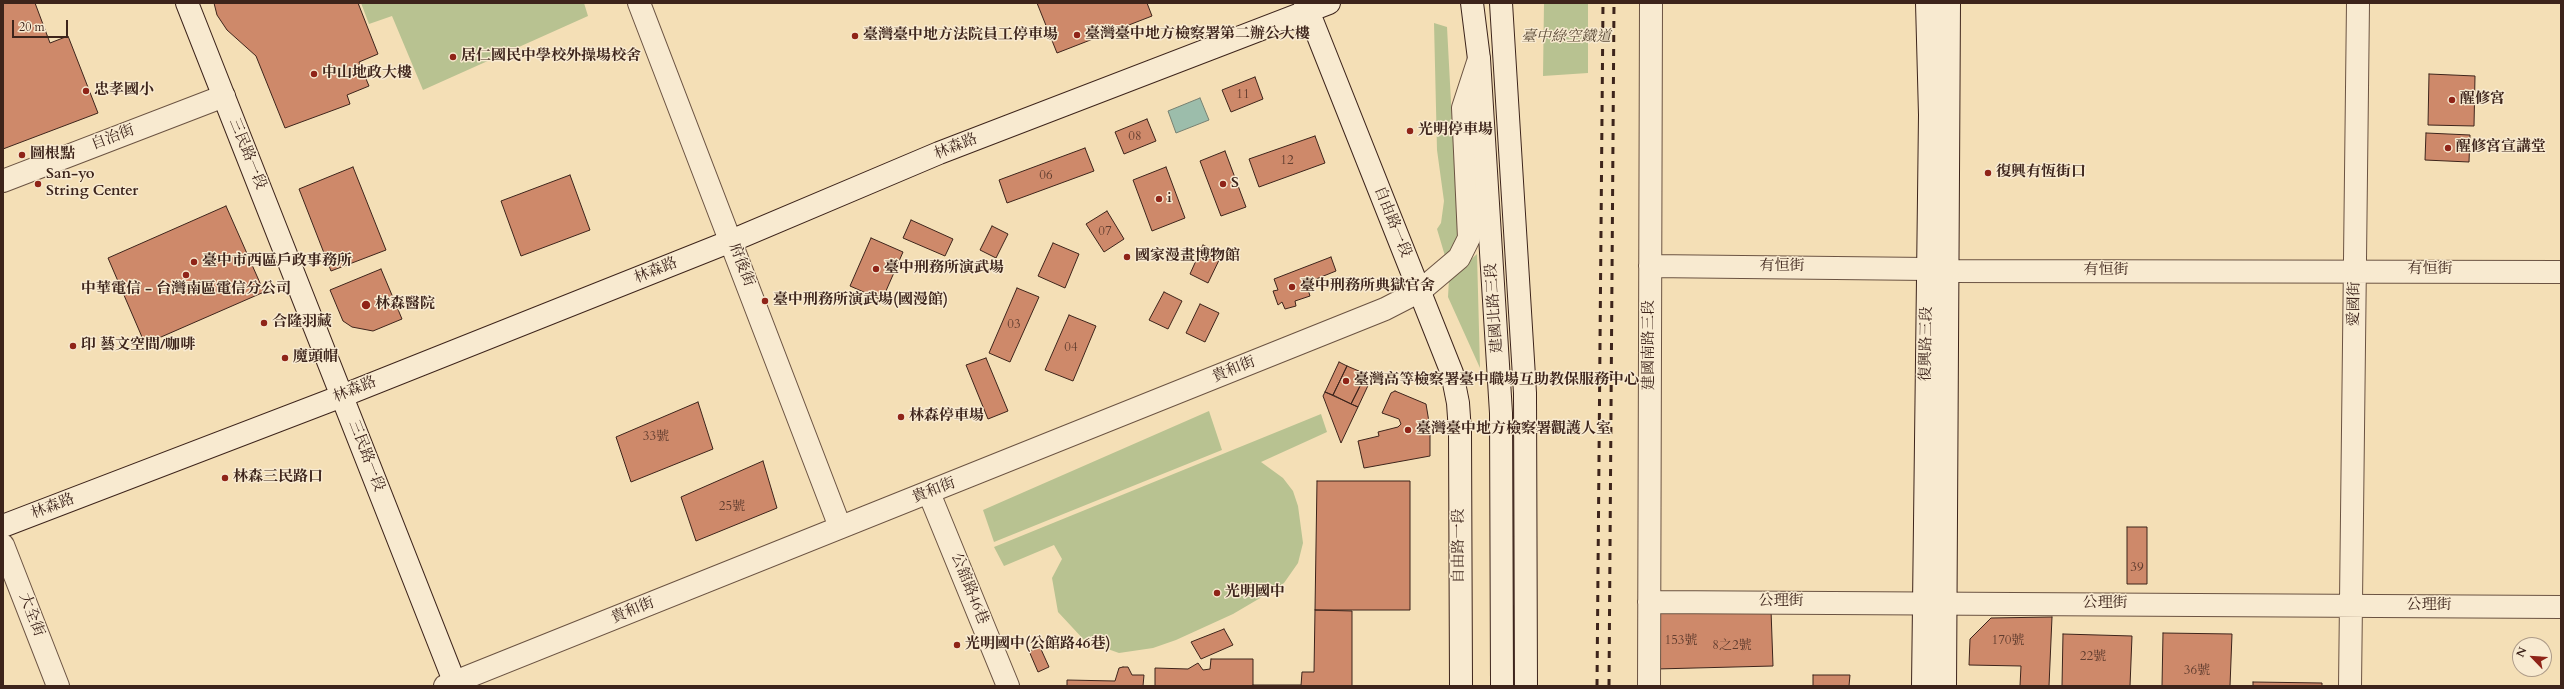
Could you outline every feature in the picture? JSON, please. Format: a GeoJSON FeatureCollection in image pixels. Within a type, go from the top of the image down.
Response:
{"type":"FeatureCollection","features":[{"type":"Feature","properties":{"kind":"street","name":"三民路一段"},"geometry":{"type":"LineString","coordinates":[[187,3],[342,396],[452,685]]}},
{"type":"Feature","properties":{"kind":"street","name":"府後街"},"geometry":{"type":"LineString","coordinates":[[639,3],[840,528]]}},
{"type":"Feature","properties":{"kind":"street","name":"林森路"},"geometry":{"type":"LineString","coordinates":[[3,526],[342,396],[731,241],[939,153],[1306,7],[1329,3]]}},
{"type":"Feature","properties":{"kind":"street","name":"建國北路三段"},"geometry":{"type":"LineString","coordinates":[[1472,3],[1479,59],[1501,413],[1502,686]]}},
{"type":"Feature","properties":{"kind":"street","name":"建國北路三段"},"geometry":{"type":"LineString","coordinates":[[1501,3],[1525,393],[1526,686]]}},
{"type":"Feature","properties":{"kind":"street","name":"建國南路三段"},"geometry":{"type":"LineString","coordinates":[[1649,686],[1652,3]]}},
{"type":"Feature","properties":{"kind":"street","name":"復興路三段"},"geometry":{"type":"LineString","coordinates":[[1927,3],[1937,270],[1945,602],[1945,686]]}},
{"type":"Feature","properties":{"kind":"street","name":"復興路三段"},"geometry":{"type":"LineString","coordinates":[[1923,686],[1923,602],[1949,3]]}},
{"type":"Feature","properties":{"kind":"street","name":"愛國街"},"geometry":{"type":"LineString","coordinates":[[2350,686],[2358,3]]}},
{"type":"Feature","properties":{"kind":"street","name":"自由路一段"},"geometry":{"type":"LineString","coordinates":[[1306,7],[1338,92],[1452,373],[1458,403],[1460,686]]}},
{"type":"Feature","properties":{"kind":"street","name":"貴和街"},"geometry":{"type":"LineString","coordinates":[[452,685],[1385,309],[1420,291],[1459,258],[1469,238],[1463,108],[1479,59]]}},
{"type":"Feature","properties":{"kind":"street","name":"自治街"},"geometry":{"type":"LineString","coordinates":[[3,181],[224,96]]}},
{"type":"Feature","properties":{"kind":"street","name":"有恒街"},"geometry":{"type":"LineString","coordinates":[[1650,266],[1937,270],[2356,270],[2561,272]]}},
{"type":"Feature","properties":{"kind":"street","name":"公舘路46巷"},"geometry":{"type":"LineString","coordinates":[[929,493],[1008,686]]}},
{"type":"Feature","properties":{"kind":"street","name":"大全街"},"geometry":{"type":"LineString","coordinates":[[3,545],[58,686]]}},
{"type":"Feature","properties":{"kind":"street","name":"公理街"},"geometry":{"type":"LineString","coordinates":[[1649,602],[1945,602],[2561,607]]}},
{"type":"Feature","properties":{"kind":"green space","name":"居仁國民中學校外操場校舍"},"geometry":{"type":"Polygon","coordinates":[[[361,3],[584,3],[588,16],[423,90],[392,16],[369,24],[361,3]]]}},
{"type":"Feature","properties":{"kind":"green space","name":"臺中綠空鐵道"},"geometry":{"type":"Polygon","coordinates":[[[1544,3],[1588,3],[1588,73],[1543,76],[1544,3]]]}},
{"type":"Feature","properties":{"kind":"green space"},"geometry":{"type":"Polygon","coordinates":[[[1434,23],[1447,27],[1458,234],[1451,252],[1445,256],[1437,229],[1441,223],[1444,201],[1437,150],[1434,23]]]}},
{"type":"Feature","properties":{"kind":"green space"},"geometry":{"type":"Polygon","coordinates":[[[1477,254],[1480,368],[1448,297],[1449,279],[1477,254]]]}},
{"type":"Feature","properties":{"kind":"green space"},"geometry":{"type":"Polygon","coordinates":[[[1209,411],[1222,450],[994,542],[983,510],[1209,411]]]}},
{"type":"Feature","properties":{"kind":"green space"},"geometry":{"type":"Polygon","coordinates":[[[1321,414],[1327,432],[1261,462],[1283,478],[1293,491],[1298,506],[1303,543],[1298,563],[1284,583],[1267,594],[1233,614],[1176,640],[1153,648],[1119,653],[1085,641],[1058,612],[1052,578],[1062,559],[1054,545],[1004,566],[994,547],[1321,414]]]}},
{"type":"Feature","properties":{"kind":"shaded area"},"geometry":{"type":"Polygon","coordinates":[[[1200,98],[1209,120],[1176,133],[1168,111],[1200,98]]]}},
{"type":"Feature","properties":{"kind":"building"},"geometry":{"type":"Polygon","coordinates":[[[3,3],[35,3],[50,43],[68,36],[98,113],[3,149],[3,3]]]}},
{"type":"Feature","properties":{"kind":"building","name":"中山地政大樓"},"geometry":{"type":"Polygon","coordinates":[[[214,3],[358,3],[378,54],[359,62],[369,86],[347,95],[350,104],[285,128],[256,56],[227,30],[217,15],[214,3]]]}},
{"type":"Feature","properties":{"kind":"building","name":"臺灣臺中地方檢察署第二辦公大樓"},"geometry":{"type":"Polygon","coordinates":[[[1037,3],[1147,3],[1152,16],[1057,53],[1037,3]]]}},
{"type":"Feature","properties":{"kind":"building","name":"醒修宮"},"geometry":{"type":"Polygon","coordinates":[[[2429,74],[2475,76],[2474,126],[2428,125],[2429,74]]]}},
{"type":"Feature","properties":{"kind":"building"},"geometry":{"type":"Polygon","coordinates":[[[1255,77],[1263,99],[1231,112],[1222,90],[1255,77]]]}},
{"type":"Feature","properties":{"kind":"building"},"geometry":{"type":"Polygon","coordinates":[[[1147,119],[1156,141],[1124,154],[1115,132],[1147,119]]]}},
{"type":"Feature","properties":{"kind":"building","name":"醒修宮宣講堂"},"geometry":{"type":"Polygon","coordinates":[[[2426,133],[2470,135],[2469,162],[2425,160],[2426,133]]]}},
{"type":"Feature","properties":{"kind":"building"},"geometry":{"type":"Polygon","coordinates":[[[1315,136],[1325,163],[1259,187],[1249,159],[1315,136]]]}},
{"type":"Feature","properties":{"kind":"building"},"geometry":{"type":"Polygon","coordinates":[[[1085,148],[1094,171],[1007,203],[999,180],[1085,148]]]}},
{"type":"Feature","properties":{"kind":"building","name":"S"},"geometry":{"type":"Polygon","coordinates":[[[1225,151],[1246,207],[1221,216],[1200,161],[1225,151]]]}},
{"type":"Feature","properties":{"kind":"building"},"geometry":{"type":"Polygon","coordinates":[[[353,167],[386,250],[331,271],[299,189],[353,167]]]}},
{"type":"Feature","properties":{"kind":"building","name":"i"},"geometry":{"type":"Polygon","coordinates":[[[1166,167],[1185,218],[1152,231],[1133,180],[1166,167]]]}},
{"type":"Feature","properties":{"kind":"building"},"geometry":{"type":"Polygon","coordinates":[[[570,175],[590,230],[521,256],[501,201],[570,175]]]}},
{"type":"Feature","properties":{"kind":"building","name":"中華電信 - 台灣南區電信分公司"},"geometry":{"type":"Polygon","coordinates":[[[226,206],[264,292],[145,344],[108,258],[226,206]]]}},
{"type":"Feature","properties":{"kind":"building"},"geometry":{"type":"Polygon","coordinates":[[[1107,211],[1124,239],[1104,252],[1086,224],[1107,211]]]}},
{"type":"Feature","properties":{"kind":"building"},"geometry":{"type":"Polygon","coordinates":[[[911,220],[953,239],[945,256],[903,238],[911,220]]]}},
{"type":"Feature","properties":{"kind":"building"},"geometry":{"type":"Polygon","coordinates":[[[992,226],[1008,234],[996,258],[980,250],[992,226]]]}},
{"type":"Feature","properties":{"kind":"building","name":"臺中刑務所演武場"},"geometry":{"type":"Polygon","coordinates":[[[871,238],[903,252],[882,300],[850,286],[871,238]]]}},
{"type":"Feature","properties":{"kind":"building"},"geometry":{"type":"Polygon","coordinates":[[[1053,243],[1079,254],[1065,288],[1038,276],[1053,243]]]}},
{"type":"Feature","properties":{"kind":"building"},"geometry":{"type":"Polygon","coordinates":[[[1203,245],[1222,254],[1208,283],[1190,274],[1203,245]]]}},
{"type":"Feature","properties":{"kind":"building","name":"臺中刑務所典獄官舍"},"geometry":{"type":"Polygon","coordinates":[[[1331,257],[1336,271],[1306,283],[1310,296],[1295,301],[1296,306],[1285,309],[1282,302],[1278,305],[1273,291],[1278,290],[1274,279],[1331,257]]]}},
{"type":"Feature","properties":{"kind":"building","name":"林森醫院"},"geometry":{"type":"Polygon","coordinates":[[[381,269],[402,319],[373,331],[352,327],[343,321],[330,290],[381,269]]]}},
{"type":"Feature","properties":{"kind":"building"},"geometry":{"type":"Polygon","coordinates":[[[1017,288],[1039,297],[1010,362],[989,353],[1017,288]]]}},
{"type":"Feature","properties":{"kind":"building"},"geometry":{"type":"Polygon","coordinates":[[[1164,292],[1182,301],[1168,329],[1149,320],[1164,292]]]}},
{"type":"Feature","properties":{"kind":"building"},"geometry":{"type":"Polygon","coordinates":[[[1200,304],[1219,313],[1205,342],[1186,333],[1200,304]]]}},
{"type":"Feature","properties":{"kind":"building"},"geometry":{"type":"Polygon","coordinates":[[[1069,315],[1096,326],[1073,381],[1045,370],[1069,315]]]}},
{"type":"Feature","properties":{"kind":"building"},"geometry":{"type":"Polygon","coordinates":[[[986,358],[1008,411],[988,419],[966,365],[986,358]]]}},
{"type":"Feature","properties":{"kind":"building"},"geometry":{"type":"Polygon","coordinates":[[[1339,362],[1347,366],[1333,395],[1325,392],[1339,362]]]}},
{"type":"Feature","properties":{"kind":"building"},"geometry":{"type":"Polygon","coordinates":[[[1347,366],[1366,374],[1351,404],[1333,395],[1347,366]]]}},
{"type":"Feature","properties":{"kind":"building"},"geometry":{"type":"Polygon","coordinates":[[[1366,374],[1372,377],[1358,407],[1351,404],[1366,374]]]}},
{"type":"Feature","properties":{"kind":"building","name":"臺灣臺中地方檢察署觀護人室"},"geometry":{"type":"Polygon","coordinates":[[[1395,391],[1426,404],[1430,428],[1430,456],[1364,468],[1358,441],[1379,436],[1378,432],[1398,427],[1401,424],[1399,419],[1382,413],[1391,393],[1395,391]]]}},
{"type":"Feature","properties":{"kind":"building"},"geometry":{"type":"Polygon","coordinates":[[[1325,392],[1358,407],[1341,443],[1323,396],[1325,392]]]}},
{"type":"Feature","properties":{"kind":"building"},"geometry":{"type":"Polygon","coordinates":[[[698,402],[713,449],[631,482],[616,437],[698,402]]]}},
{"type":"Feature","properties":{"kind":"building"},"geometry":{"type":"Polygon","coordinates":[[[763,461],[777,508],[696,541],[681,497],[763,461]]]}},
{"type":"Feature","properties":{"kind":"building"},"geometry":{"type":"Polygon","coordinates":[[[1317,481],[1410,481],[1410,610],[1315,610],[1317,481]]]}},
{"type":"Feature","properties":{"kind":"building"},"geometry":{"type":"Polygon","coordinates":[[[2127,527],[2147,527],[2147,584],[2127,584],[2127,527]]]}},
{"type":"Feature","properties":{"kind":"building"},"geometry":{"type":"Polygon","coordinates":[[[1315,610],[1352,611],[1352,686],[1301,686],[1302,672],[1314,672],[1315,610]]]}},
{"type":"Feature","properties":{"kind":"building"},"geometry":{"type":"Polygon","coordinates":[[[1771,610],[1773,666],[1656,669],[1656,613],[1771,610]]]}},
{"type":"Feature","properties":{"kind":"building"},"geometry":{"type":"Polygon","coordinates":[[[2052,617],[2049,686],[2020,686],[2021,666],[1969,665],[1970,639],[1991,618],[2052,617]]]}},
{"type":"Feature","properties":{"kind":"building"},"geometry":{"type":"Polygon","coordinates":[[[1224,629],[1233,645],[1201,659],[1191,642],[1224,629]]]}},
{"type":"Feature","properties":{"kind":"building"},"geometry":{"type":"Polygon","coordinates":[[[2163,633],[2232,634],[2230,686],[2162,686],[2163,633]]]}},
{"type":"Feature","properties":{"kind":"building"},"geometry":{"type":"Polygon","coordinates":[[[2063,634],[2132,636],[2130,686],[2062,686],[2063,634]]]}},
{"type":"Feature","properties":{"kind":"building"},"geometry":{"type":"Polygon","coordinates":[[[1040,647],[1049,667],[1038,672],[1029,651],[1040,647]]]}},
{"type":"Feature","properties":{"kind":"building"},"geometry":{"type":"Polygon","coordinates":[[[1211,659],[1253,659],[1253,686],[1155,686],[1155,668],[1188,669],[1198,663],[1203,670],[1210,669],[1211,659]]]}},
{"type":"Feature","properties":{"kind":"building"},"geometry":{"type":"Polygon","coordinates":[[[1128,667],[1132,675],[1144,675],[1143,686],[1067,686],[1067,680],[1115,681],[1119,668],[1128,667]]]}},
{"type":"Feature","properties":{"kind":"building"},"geometry":{"type":"Polygon","coordinates":[[[1813,675],[1850,675],[1849,686],[1813,686],[1813,675]]]}},
{"type":"Feature","properties":{"kind":"building"},"geometry":{"type":"Polygon","coordinates":[[[2253,682],[2322,683],[2322,686],[2253,686],[2253,682]]]}},
{"type":"Feature","properties":{"kind":"building"},"geometry":{"type":"Polygon","coordinates":[[[1301,685],[1301,686],[1253,686],[1301,685]]]}},
{"type":"Feature","properties":{"kind":"railway"},"geometry":{"type":"LineString","coordinates":[[1597,686],[1603,3]]}},
{"type":"Feature","properties":{"kind":"railway"},"geometry":{"type":"LineString","coordinates":[[1609,686],[1614,3]]}},
{"type":"Feature","properties":{"kind":"place","name":"臺灣臺中地方檢察署第二辦公大樓"},"geometry":{"type":"Point","coordinates":[1077,35]}},
{"type":"Feature","properties":{"kind":"place","name":"臺灣臺中地方法院員工停車場"},"geometry":{"type":"Point","coordinates":[855,36]}},
{"type":"Feature","properties":{"kind":"place","name":"居仁國民中學校外操場校舍"},"geometry":{"type":"Point","coordinates":[453,57]}},
{"type":"Feature","properties":{"kind":"place","name":"中山地政大樓"},"geometry":{"type":"Point","coordinates":[314,74]}},
{"type":"Feature","properties":{"kind":"place","name":"忠孝國小"},"geometry":{"type":"Point","coordinates":[86,91]}},
{"type":"Feature","properties":{"kind":"place","name":"醒修宮"},"geometry":{"type":"Point","coordinates":[2452,100]}},
{"type":"Feature","properties":{"kind":"place","name":"光明停車場"},"geometry":{"type":"Point","coordinates":[1410,131]}},
{"type":"Feature","properties":{"kind":"place","name":"醒修宮宣講堂"},"geometry":{"type":"Point","coordinates":[2448,148]}},
{"type":"Feature","properties":{"kind":"place","name":"圖根點"},"geometry":{"type":"Point","coordinates":[22,155]}},
{"type":"Feature","properties":{"kind":"place","name":"復興有恆街口"},"geometry":{"type":"Point","coordinates":[1988,173]}},
{"type":"Feature","properties":{"kind":"place","name":"San-yo String Center"},"geometry":{"type":"Point","coordinates":[38,184]}},
{"type":"Feature","properties":{"kind":"place","name":"S"},"geometry":{"type":"Point","coordinates":[1223,184]}},
{"type":"Feature","properties":{"kind":"place","name":"i"},"geometry":{"type":"Point","coordinates":[1159,199]}},
{"type":"Feature","properties":{"kind":"place","name":"國家漫畫博物館"},"geometry":{"type":"Point","coordinates":[1127,257]}},
{"type":"Feature","properties":{"kind":"place","name":"臺中市西區戶政事務所"},"geometry":{"type":"Point","coordinates":[194,262]}},
{"type":"Feature","properties":{"kind":"place","name":"臺中刑務所演武場"},"geometry":{"type":"Point","coordinates":[876,269]}},
{"type":"Feature","properties":{"kind":"place","name":"中華電信 - 台灣南區電信分公司"},"geometry":{"type":"Point","coordinates":[186,275]}},
{"type":"Feature","properties":{"kind":"place","name":"臺中刑務所典獄官舍"},"geometry":{"type":"Point","coordinates":[1292,287]}},
{"type":"Feature","properties":{"kind":"place","name":"臺中刑務所演武場(國漫館)"},"geometry":{"type":"Point","coordinates":[765,301]}},
{"type":"Feature","properties":{"kind":"place","name":"林森醫院"},"geometry":{"type":"Point","coordinates":[366,305]}},
{"type":"Feature","properties":{"kind":"place","name":"合隆羽藏"},"geometry":{"type":"Point","coordinates":[264,323]}},
{"type":"Feature","properties":{"kind":"place","name":"印 藝文空間/咖啡"},"geometry":{"type":"Point","coordinates":[73,346]}},
{"type":"Feature","properties":{"kind":"place","name":"魔頭帽"},"geometry":{"type":"Point","coordinates":[285,358]}},
{"type":"Feature","properties":{"kind":"place","name":"臺灣高等檢察署臺中職場互助教保服務中心"},"geometry":{"type":"Point","coordinates":[1346,381]}},
{"type":"Feature","properties":{"kind":"place","name":"林森停車場"},"geometry":{"type":"Point","coordinates":[901,417]}},
{"type":"Feature","properties":{"kind":"place","name":"臺灣臺中地方檢察署觀護人室"},"geometry":{"type":"Point","coordinates":[1408,430]}},
{"type":"Feature","properties":{"kind":"place","name":"林森三民路口"},"geometry":{"type":"Point","coordinates":[225,478]}},
{"type":"Feature","properties":{"kind":"place","name":"光明國中"},"geometry":{"type":"Point","coordinates":[1217,593]}},
{"type":"Feature","properties":{"kind":"place","name":"光明國中(公館路46巷)"},"geometry":{"type":"Point","coordinates":[957,645]}}]}
